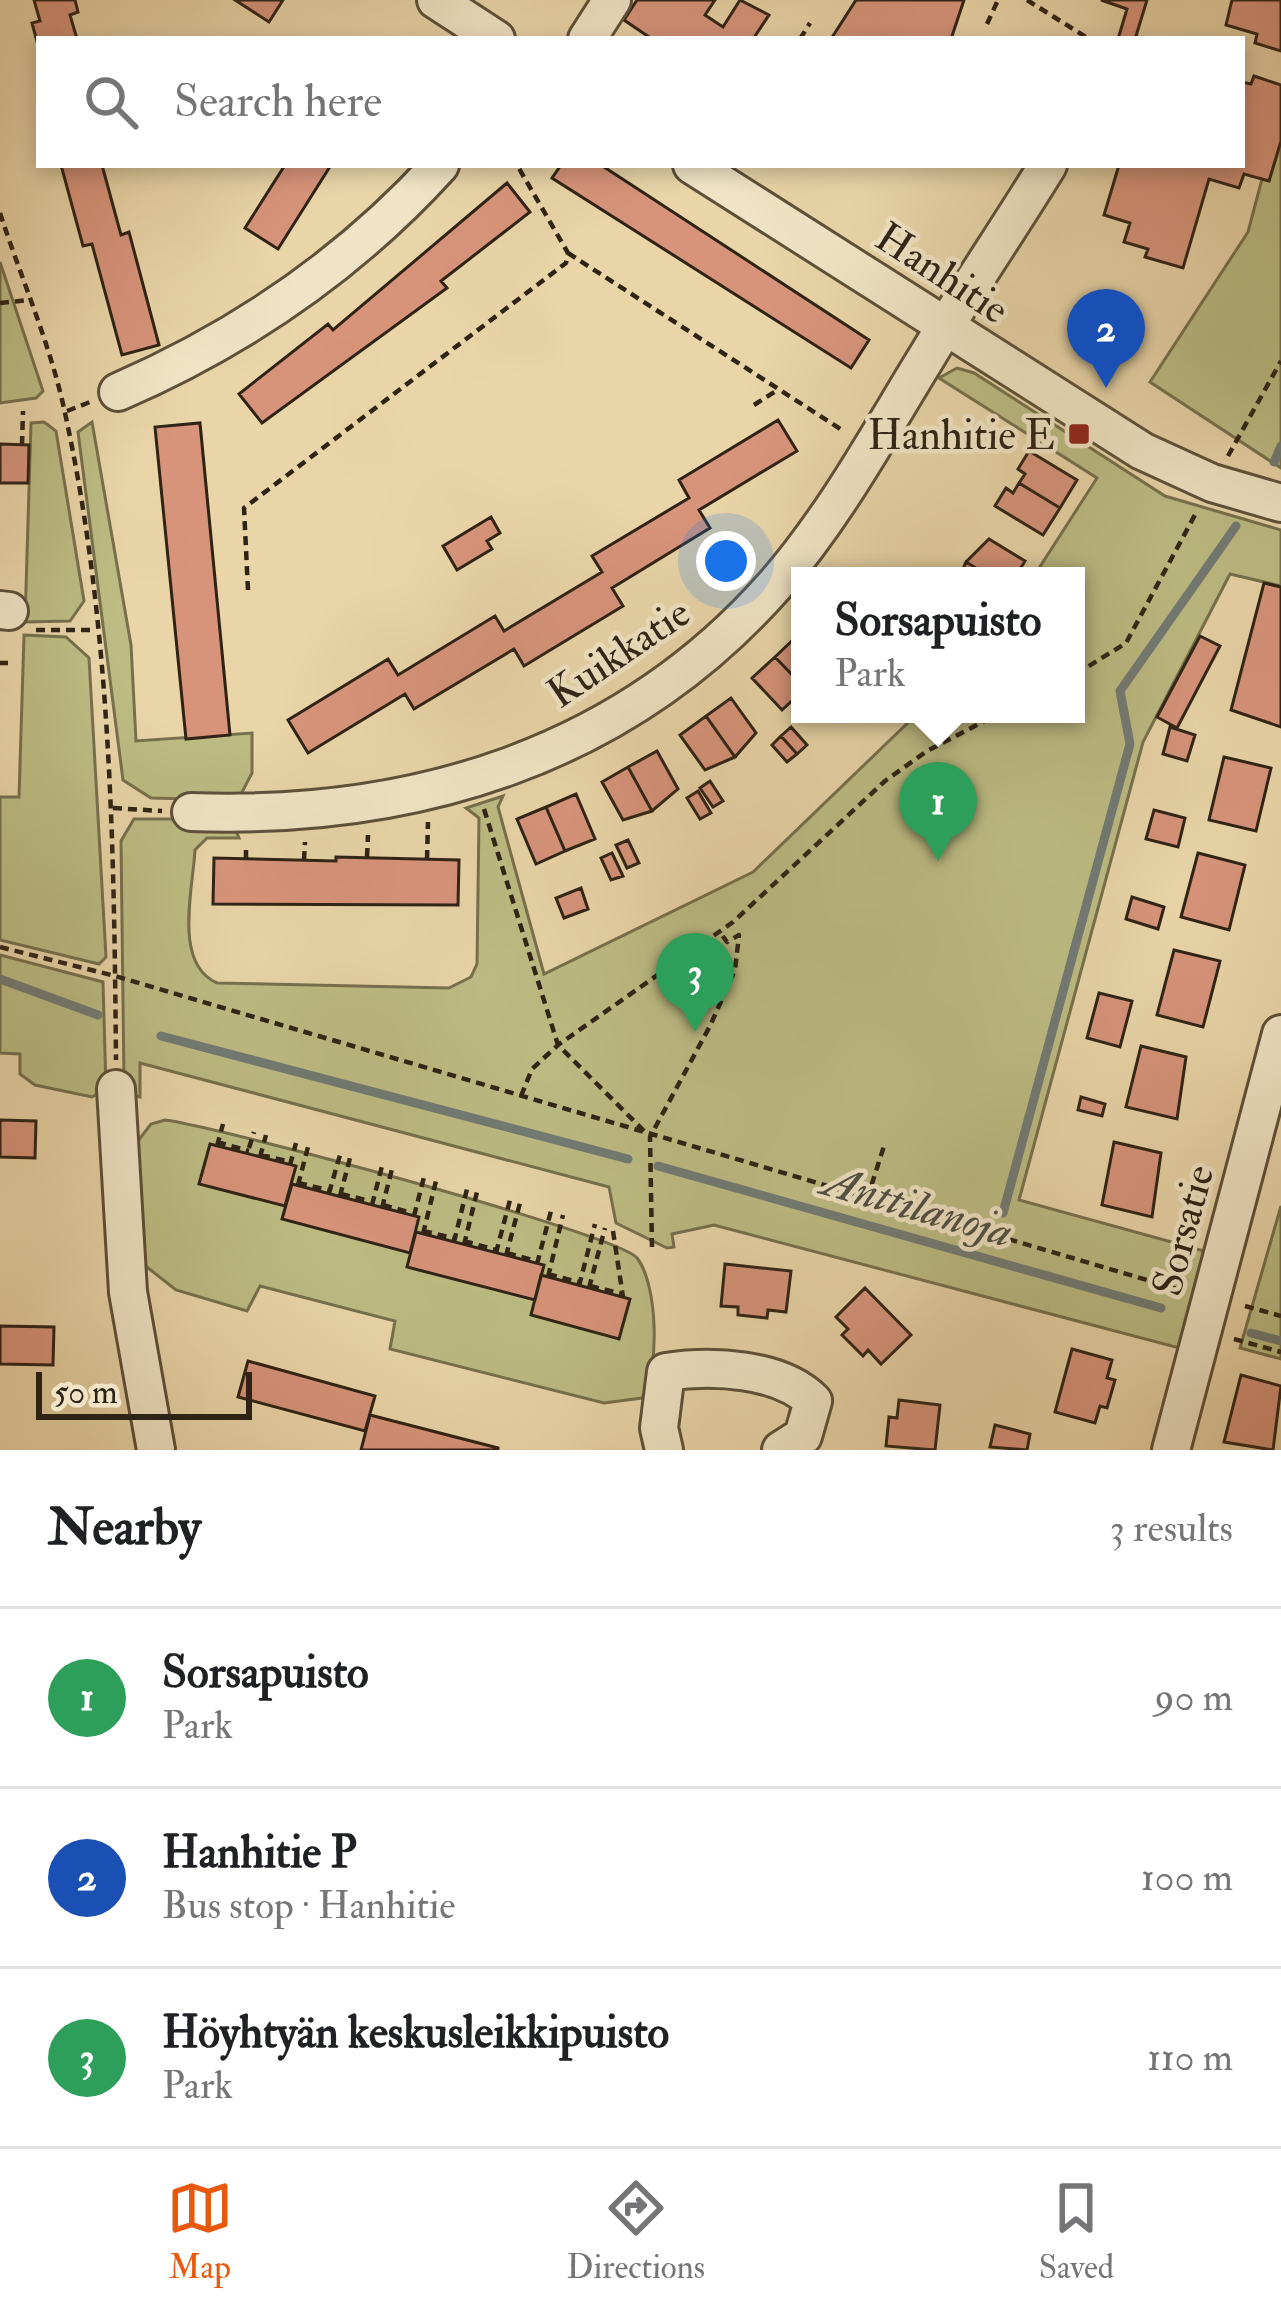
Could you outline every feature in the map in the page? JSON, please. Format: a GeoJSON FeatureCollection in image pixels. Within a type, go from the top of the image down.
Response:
{"type":"FeatureCollection","features":[{"type":"Feature","properties":{"kind":"street"},"geometry":{"type":"LineString","coordinates":[[436,0],[491,36]]}},
{"type":"Feature","properties":{"kind":"street"},"geometry":{"type":"LineString","coordinates":[[589,36],[612,0]]}},
{"type":"Feature","properties":{"kind":"street"},"geometry":{"type":"LineString","coordinates":[[118,392],[203,355],[296,294],[404,205],[437,168]]}},
{"type":"Feature","properties":{"kind":"street","name":"Hanhitie"},"geometry":{"type":"LineString","coordinates":[[697,168],[1142,451],[1212,483],[1281,503]]}},
{"type":"Feature","properties":{"kind":"street","name":"Kuikkatie"},"geometry":{"type":"LineString","coordinates":[[191,812],[268,814],[369,806],[476,781],[562,745],[645,698],[703,657],[775,585],[872,449],[1046,168]]}},
{"type":"Feature","properties":{"kind":"street","name":"Sorsatie"},"geometry":{"type":"LineString","coordinates":[[1171,1450],[1281,1034]]}},
{"type":"Feature","properties":{"kind":"street"},"geometry":{"type":"LineString","coordinates":[[116,1089],[128,1292],[156,1450]]}},
{"type":"Feature","properties":{"kind":"street"},"geometry":{"type":"LineString","coordinates":[[664,1450],[659,1428],[667,1372],[687,1369],[793,1382],[813,1401],[803,1436],[781,1450]]}},
{"type":"Feature","properties":{"kind":"path"},"geometry":{"type":"LineString","coordinates":[[987,24],[998,0]]}},
{"type":"Feature","properties":{"kind":"path"},"geometry":{"type":"LineString","coordinates":[[1027,0],[1084,36]]}},
{"type":"Feature","properties":{"kind":"path"},"geometry":{"type":"LineString","coordinates":[[802,36],[810,23]]}},
{"type":"Feature","properties":{"kind":"path"},"geometry":{"type":"LineString","coordinates":[[519,168],[568,253],[872,449]]}},
{"type":"Feature","properties":{"kind":"path"},"geometry":{"type":"LineString","coordinates":[[0,213],[65,411],[96,630],[112,808],[116,1089]]}},
{"type":"Feature","properties":{"kind":"path"},"geometry":{"type":"LineString","coordinates":[[248,590],[244,508],[566,263],[568,253]]}},
{"type":"Feature","properties":{"kind":"path"},"geometry":{"type":"LineString","coordinates":[[0,303],[28,300]]}},
{"type":"Feature","properties":{"kind":"path"},"geometry":{"type":"LineString","coordinates":[[1223,464],[1281,362]]}},
{"type":"Feature","properties":{"kind":"path"},"geometry":{"type":"LineString","coordinates":[[754,405],[776,391]]}},
{"type":"Feature","properties":{"kind":"path"},"geometry":{"type":"LineString","coordinates":[[22,411],[22,445]]}},
{"type":"Feature","properties":{"kind":"path"},"geometry":{"type":"LineString","coordinates":[[1085,668],[1126,643],[1202,503]]}},
{"type":"Feature","properties":{"kind":"path"},"geometry":{"type":"LineString","coordinates":[[10,617],[96,630]]}},
{"type":"Feature","properties":{"kind":"path"},"geometry":{"type":"LineString","coordinates":[[520,1096],[532,1069],[558,1045],[719,931],[884,781],[927,751],[981,723]]}},
{"type":"Feature","properties":{"kind":"path"},"geometry":{"type":"LineString","coordinates":[[476,781],[530,972],[558,1045],[650,1138]]}},
{"type":"Feature","properties":{"kind":"path"},"geometry":{"type":"LineString","coordinates":[[112,808],[191,812]]}},
{"type":"Feature","properties":{"kind":"path"},"geometry":{"type":"LineString","coordinates":[[427,859],[428,816]]}},
{"type":"Feature","properties":{"kind":"path"},"geometry":{"type":"LineString","coordinates":[[652,1246],[650,1138],[735,970],[739,935],[727,942],[719,931]]}},
{"type":"Feature","properties":{"kind":"path"},"geometry":{"type":"LineString","coordinates":[[0,947],[115,976],[650,1138],[1281,1316]]}},
{"type":"Feature","properties":{"kind":"path"},"geometry":{"type":"LineString","coordinates":[[223,1124],[217,1144],[248,1152],[254,1132]]}},
{"type":"Feature","properties":{"kind":"path"},"geometry":{"type":"LineString","coordinates":[[266,1135],[260,1156],[290,1164],[296,1143]]}},
{"type":"Feature","properties":{"kind":"path"},"geometry":{"type":"LineString","coordinates":[[867,1198],[885,1143]]}},
{"type":"Feature","properties":{"kind":"path"},"geometry":{"type":"LineString","coordinates":[[308,1147],[298,1184],[329,1192],[340,1155]]}},
{"type":"Feature","properties":{"kind":"path"},"geometry":{"type":"LineString","coordinates":[[350,1158],[340,1195],[372,1203],[382,1166]]}},
{"type":"Feature","properties":{"kind":"path"},"geometry":{"type":"LineString","coordinates":[[392,1169],[383,1206],[415,1215],[424,1178]]}},
{"type":"Feature","properties":{"kind":"path"},"geometry":{"type":"LineString","coordinates":[[436,1181],[423,1232],[454,1240],[467,1189]]}},
{"type":"Feature","properties":{"kind":"path"},"geometry":{"type":"LineString","coordinates":[[477,1192],[464,1243],[496,1251],[510,1200]]}},
{"type":"Feature","properties":{"kind":"path"},"geometry":{"type":"LineString","coordinates":[[520,1203],[506,1254],[537,1262],[550,1211]]}},
{"type":"Feature","properties":{"kind":"path"},"geometry":{"type":"LineString","coordinates":[[563,1215],[548,1276],[580,1284],[595,1224]]}},
{"type":"Feature","properties":{"kind":"path"},"geometry":{"type":"LineString","coordinates":[[609,1230],[623,1296],[589,1287],[609,1230]]}},
{"type":"Feature","properties":{"kind":"path"},"geometry":{"type":"LineString","coordinates":[[1224,1336],[1281,1352]]}},
{"type":"Feature","properties":{"kind":"green space"},"geometry":{"type":"Polygon","coordinates":[[[1281,141],[1281,468],[1150,382],[1248,232],[1262,179],[1269,181],[1281,141]]]}},
{"type":"Feature","properties":{"kind":"green space"},"geometry":{"type":"Polygon","coordinates":[[[0,262],[43,391],[36,398],[0,403],[0,262]]]}},
{"type":"Feature","properties":{"kind":"green space"},"geometry":{"type":"Polygon","coordinates":[[[957,368],[974,373],[1165,496],[1281,530],[1281,586],[1230,574],[1143,742],[1019,1200],[1208,1252],[1183,1349],[714,1225],[672,1234],[674,1247],[667,1248],[616,1223],[609,1187],[140,1063],[140,1097],[132,1095],[124,1081],[121,841],[134,819],[231,819],[239,838],[207,838],[195,850],[189,904],[195,960],[217,983],[449,988],[471,977],[477,964],[479,818],[466,808],[503,796],[498,807],[544,974],[753,872],[908,723],[1085,723],[1085,567],[1040,567],[1097,478],[939,378],[957,368]]]}},
{"type":"Feature","properties":{"kind":"green space"},"geometry":{"type":"Polygon","coordinates":[[[44,422],[56,431],[84,601],[70,621],[25,622],[31,423],[44,422]]]}},
{"type":"Feature","properties":{"kind":"green space"},"geometry":{"type":"Polygon","coordinates":[[[92,422],[131,645],[136,741],[252,733],[252,773],[238,800],[151,798],[123,780],[78,432],[92,422]]]}},
{"type":"Feature","properties":{"kind":"green space"},"geometry":{"type":"Polygon","coordinates":[[[24,635],[66,637],[89,658],[106,957],[99,964],[0,940],[0,797],[19,797],[24,635]]]}},
{"type":"Feature","properties":{"kind":"green space"},"geometry":{"type":"Polygon","coordinates":[[[0,955],[103,982],[106,1089],[92,1097],[35,1085],[20,1074],[20,1054],[0,1053],[0,955]]]}},
{"type":"Feature","properties":{"kind":"green space"},"geometry":{"type":"Polygon","coordinates":[[[165,1120],[493,1205],[613,1245],[637,1258],[649,1287],[654,1328],[652,1368],[642,1398],[604,1403],[390,1349],[395,1321],[260,1286],[247,1311],[176,1290],[143,1264],[134,1146],[151,1124],[165,1120]]]}},
{"type":"Feature","properties":{"kind":"green space"},"geometry":{"type":"Polygon","coordinates":[[[1281,1206],[1281,1359],[1240,1348],[1281,1206]]]}},
{"type":"Feature","properties":{"kind":"building"},"geometry":{"type":"Polygon","coordinates":[[[34,0],[75,0],[78,12],[70,15],[76,36],[36,38],[32,23],[40,21],[34,0]]]}},
{"type":"Feature","properties":{"kind":"building"},"geometry":{"type":"Polygon","coordinates":[[[235,0],[283,0],[269,22],[235,0]]]}},
{"type":"Feature","properties":{"kind":"building"},"geometry":{"type":"Polygon","coordinates":[[[637,0],[715,0],[705,15],[723,27],[740,0],[769,15],[755,36],[648,36],[624,20],[637,0]]]}},
{"type":"Feature","properties":{"kind":"building"},"geometry":{"type":"Polygon","coordinates":[[[856,0],[964,0],[952,36],[833,36],[856,0]]]}},
{"type":"Feature","properties":{"kind":"building"},"geometry":{"type":"Polygon","coordinates":[[[1101,0],[1147,0],[1136,36],[1119,36],[1127,9],[1101,0]]]}},
{"type":"Feature","properties":{"kind":"building"},"geometry":{"type":"Polygon","coordinates":[[[1232,0],[1281,0],[1281,51],[1255,43],[1257,34],[1226,25],[1232,0]]]}},
{"type":"Feature","properties":{"kind":"building"},"geometry":{"type":"Polygon","coordinates":[[[1254,76],[1281,85],[1281,141],[1269,181],[1244,174],[1239,188],[1209,179],[1183,268],[1145,257],[1148,249],[1124,242],[1130,223],[1104,215],[1118,168],[1245,168],[1245,83],[1251,84],[1254,76]]]}},
{"type":"Feature","properties":{"kind":"building"},"geometry":{"type":"Polygon","coordinates":[[[62,168],[103,168],[121,235],[129,232],[159,345],[122,355],[92,244],[83,246],[62,168]]]}},
{"type":"Feature","properties":{"kind":"building"},"geometry":{"type":"Polygon","coordinates":[[[283,168],[329,168],[278,249],[245,228],[283,168]]]}},
{"type":"Feature","properties":{"kind":"building"},"geometry":{"type":"Polygon","coordinates":[[[559,168],[606,168],[869,340],[851,368],[552,178],[559,168]]]}},
{"type":"Feature","properties":{"kind":"building"},"geometry":{"type":"Polygon","coordinates":[[[507,183],[530,212],[441,281],[447,288],[262,423],[239,394],[328,324],[333,330],[507,183]]]}},
{"type":"Feature","properties":{"kind":"building"},"geometry":{"type":"Polygon","coordinates":[[[778,420],[797,451],[699,510],[710,528],[612,588],[623,606],[524,666],[514,649],[414,709],[405,694],[308,753],[288,720],[388,659],[398,675],[495,616],[504,631],[602,572],[592,556],[689,498],[679,480],[778,420]]]}},
{"type":"Feature","properties":{"kind":"building"},"geometry":{"type":"Polygon","coordinates":[[[200,423],[230,735],[186,739],[155,427],[200,423]]]}},
{"type":"Feature","properties":{"kind":"building"},"geometry":{"type":"Polygon","coordinates":[[[0,444],[29,445],[28,483],[0,483],[0,444]]]}},
{"type":"Feature","properties":{"kind":"building"},"geometry":{"type":"Polygon","coordinates":[[[1029,451],[1077,480],[1060,508],[1019,483],[1025,474],[1018,469],[1029,451]]]}},
{"type":"Feature","properties":{"kind":"building"},"geometry":{"type":"Polygon","coordinates":[[[1019,483],[1060,508],[1043,535],[995,506],[1006,488],[1013,493],[1019,483]]]}},
{"type":"Feature","properties":{"kind":"building"},"geometry":{"type":"Polygon","coordinates":[[[491,517],[500,533],[487,541],[492,549],[457,570],[443,546],[491,517]]]}},
{"type":"Feature","properties":{"kind":"building"},"geometry":{"type":"Polygon","coordinates":[[[989,539],[1025,561],[1021,567],[974,567],[966,562],[989,539]]]}},
{"type":"Feature","properties":{"kind":"building"},"geometry":{"type":"Polygon","coordinates":[[[1264,583],[1281,587],[1281,727],[1231,710],[1264,583]]]}},
{"type":"Feature","properties":{"kind":"building"},"geometry":{"type":"Polygon","coordinates":[[[1200,636],[1220,646],[1177,728],[1157,717],[1200,636]]]}},
{"type":"Feature","properties":{"kind":"building"},"geometry":{"type":"Polygon","coordinates":[[[791,642],[791,674],[775,657],[791,642]]]}},
{"type":"Feature","properties":{"kind":"building"},"geometry":{"type":"Polygon","coordinates":[[[775,657],[791,674],[791,702],[782,710],[752,678],[775,657]]]}},
{"type":"Feature","properties":{"kind":"building"},"geometry":{"type":"Polygon","coordinates":[[[731,698],[756,733],[735,757],[706,716],[731,698]]]}},
{"type":"Feature","properties":{"kind":"building"},"geometry":{"type":"Polygon","coordinates":[[[706,716],[735,757],[705,770],[680,735],[706,716]]]}},
{"type":"Feature","properties":{"kind":"building"},"geometry":{"type":"Polygon","coordinates":[[[791,727],[807,745],[797,754],[781,736],[791,727]]]}},
{"type":"Feature","properties":{"kind":"building"},"geometry":{"type":"Polygon","coordinates":[[[1170,727],[1195,735],[1187,761],[1163,754],[1170,727]]]}},
{"type":"Feature","properties":{"kind":"building"},"geometry":{"type":"Polygon","coordinates":[[[781,736],[797,754],[787,762],[772,745],[781,736]]]}},
{"type":"Feature","properties":{"kind":"building"},"geometry":{"type":"Polygon","coordinates":[[[657,751],[678,789],[652,811],[628,767],[657,751]]]}},
{"type":"Feature","properties":{"kind":"building"},"geometry":{"type":"Polygon","coordinates":[[[1224,757],[1271,768],[1256,831],[1209,820],[1224,757]]]}},
{"type":"Feature","properties":{"kind":"building"},"geometry":{"type":"Polygon","coordinates":[[[628,767],[652,811],[623,820],[602,782],[628,767]]]}},
{"type":"Feature","properties":{"kind":"building"},"geometry":{"type":"Polygon","coordinates":[[[710,781],[723,801],[713,807],[700,788],[710,781]]]}},
{"type":"Feature","properties":{"kind":"building"},"geometry":{"type":"Polygon","coordinates":[[[698,791],[711,813],[700,819],[687,798],[698,791]]]}},
{"type":"Feature","properties":{"kind":"building"},"geometry":{"type":"Polygon","coordinates":[[[576,794],[595,839],[565,851],[546,807],[576,794]]]}},
{"type":"Feature","properties":{"kind":"building"},"geometry":{"type":"Polygon","coordinates":[[[546,807],[565,851],[536,864],[517,819],[546,807]]]}},
{"type":"Feature","properties":{"kind":"building"},"geometry":{"type":"Polygon","coordinates":[[[1154,810],[1185,818],[1178,847],[1146,839],[1154,810]]]}},
{"type":"Feature","properties":{"kind":"building"},"geometry":{"type":"Polygon","coordinates":[[[628,840],[639,863],[627,868],[616,845],[628,840]]]}},
{"type":"Feature","properties":{"kind":"building"},"geometry":{"type":"Polygon","coordinates":[[[612,853],[623,876],[611,880],[601,858],[612,853]]]}},
{"type":"Feature","properties":{"kind":"building"},"geometry":{"type":"Polygon","coordinates":[[[1198,853],[1245,865],[1229,930],[1181,917],[1198,853]]]}},
{"type":"Feature","properties":{"kind":"building"},"geometry":{"type":"Polygon","coordinates":[[[336,857],[459,860],[458,905],[213,904],[214,858],[336,861],[336,857]]]}},
{"type":"Feature","properties":{"kind":"building"},"geometry":{"type":"Polygon","coordinates":[[[581,888],[588,909],[564,918],[556,898],[581,888]]]}},
{"type":"Feature","properties":{"kind":"building"},"geometry":{"type":"Polygon","coordinates":[[[1132,897],[1164,907],[1158,929],[1126,919],[1132,897]]]}},
{"type":"Feature","properties":{"kind":"building"},"geometry":{"type":"Polygon","coordinates":[[[1174,950],[1220,961],[1203,1027],[1157,1015],[1174,950]]]}},
{"type":"Feature","properties":{"kind":"building"},"geometry":{"type":"Polygon","coordinates":[[[1099,993],[1132,1001],[1120,1047],[1087,1038],[1099,993]]]}},
{"type":"Feature","properties":{"kind":"building"},"geometry":{"type":"Polygon","coordinates":[[[1141,1046],[1186,1057],[1177,1119],[1126,1107],[1141,1046]]]}},
{"type":"Feature","properties":{"kind":"building"},"geometry":{"type":"Polygon","coordinates":[[[1081,1097],[1105,1104],[1102,1116],[1078,1110],[1081,1097]]]}},
{"type":"Feature","properties":{"kind":"building"},"geometry":{"type":"Polygon","coordinates":[[[0,1120],[36,1121],[35,1158],[0,1157],[0,1120]]]}},
{"type":"Feature","properties":{"kind":"building"},"geometry":{"type":"Polygon","coordinates":[[[1114,1142],[1161,1153],[1152,1217],[1102,1205],[1114,1142]]]}},
{"type":"Feature","properties":{"kind":"building"},"geometry":{"type":"Polygon","coordinates":[[[210,1144],[296,1166],[285,1206],[199,1184],[210,1144]]]}},
{"type":"Feature","properties":{"kind":"building"},"geometry":{"type":"Polygon","coordinates":[[[292,1184],[419,1217],[410,1253],[282,1219],[292,1184]]]}},
{"type":"Feature","properties":{"kind":"building"},"geometry":{"type":"Polygon","coordinates":[[[416,1232],[544,1265],[535,1300],[407,1267],[416,1232]]]}},
{"type":"Feature","properties":{"kind":"building"},"geometry":{"type":"Polygon","coordinates":[[[725,1264],[791,1271],[786,1312],[768,1310],[767,1318],[738,1315],[738,1307],[721,1306],[725,1264]]]}},
{"type":"Feature","properties":{"kind":"building"},"geometry":{"type":"Polygon","coordinates":[[[541,1275],[630,1299],[619,1339],[531,1315],[541,1275]]]}},
{"type":"Feature","properties":{"kind":"building"},"geometry":{"type":"Polygon","coordinates":[[[865,1288],[911,1335],[881,1364],[868,1350],[863,1356],[842,1335],[848,1329],[836,1317],[865,1288]]]}},
{"type":"Feature","properties":{"kind":"building"},"geometry":{"type":"Polygon","coordinates":[[[0,1326],[54,1327],[53,1365],[0,1364],[0,1326]]]}},
{"type":"Feature","properties":{"kind":"building"},"geometry":{"type":"Polygon","coordinates":[[[1072,1349],[1112,1360],[1107,1378],[1115,1380],[1107,1408],[1100,1406],[1095,1423],[1055,1412],[1072,1349]]]}},
{"type":"Feature","properties":{"kind":"building"},"geometry":{"type":"Polygon","coordinates":[[[248,1361],[375,1396],[365,1431],[238,1397],[248,1361]]]}},
{"type":"Feature","properties":{"kind":"building"},"geometry":{"type":"Polygon","coordinates":[[[1241,1375],[1281,1386],[1273,1450],[1224,1442],[1241,1375]]]}},
{"type":"Feature","properties":{"kind":"building"},"geometry":{"type":"Polygon","coordinates":[[[899,1400],[940,1405],[935,1450],[886,1446],[889,1417],[897,1418],[899,1400]]]}},
{"type":"Feature","properties":{"kind":"building"},"geometry":{"type":"Polygon","coordinates":[[[370,1415],[498,1448],[498,1450],[361,1450],[370,1415]]]}},
{"type":"Feature","properties":{"kind":"building"},"geometry":{"type":"Polygon","coordinates":[[[995,1425],[1030,1434],[1027,1450],[990,1447],[995,1425]]]}},
{"type":"Feature","properties":{"kind":"waterway"},"geometry":{"type":"LineString","coordinates":[[1274,462],[1281,446]]}},
{"type":"Feature","properties":{"kind":"waterway"},"geometry":{"type":"LineString","coordinates":[[1003,1213],[1130,744],[1120,691],[1236,526]]}},
{"type":"Feature","properties":{"kind":"waterway","name":"Anttilanoja"},"geometry":{"type":"LineString","coordinates":[[0,979],[98,1015]]}},
{"type":"Feature","properties":{"kind":"waterway","name":"Anttilanoja"},"geometry":{"type":"LineString","coordinates":[[161,1036],[628,1159]]}},
{"type":"Feature","properties":{"kind":"waterway","name":"Anttilanoja"},"geometry":{"type":"LineString","coordinates":[[658,1166],[1161,1308]]}},
{"type":"Feature","properties":{"kind":"waterway","name":"Anttilanoja"},"geometry":{"type":"LineString","coordinates":[[1251,1333],[1281,1341]]}},
{"type":"Feature","properties":{"kind":"place","name":"Hanhitie P"},"geometry":{"type":"Point","coordinates":[1106,388]}},
{"type":"Feature","properties":{"kind":"place","name":"Hanhitie E"},"geometry":{"type":"Point","coordinates":[1079,434]}},
{"type":"Feature","properties":{"kind":"place","name":"Sorsapuisto"},"geometry":{"type":"Point","coordinates":[938,861]}},
{"type":"Feature","properties":{"kind":"place","name":"Höyhtyän keskusleikkipuisto"},"geometry":{"type":"Point","coordinates":[695,1032]}}]}
